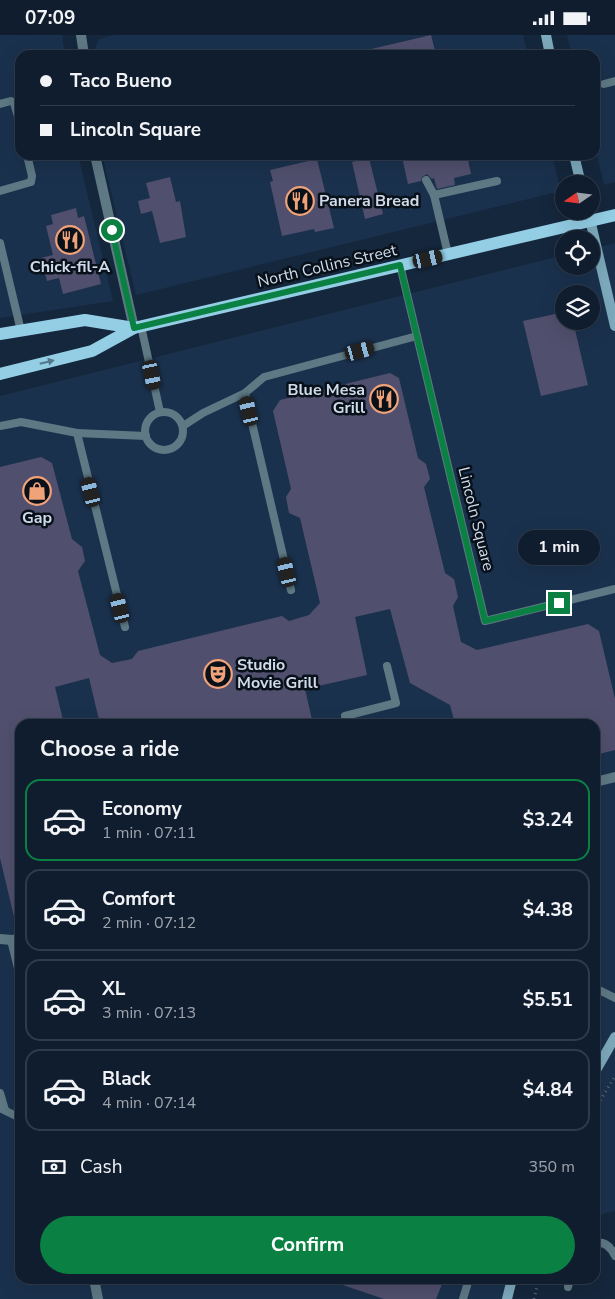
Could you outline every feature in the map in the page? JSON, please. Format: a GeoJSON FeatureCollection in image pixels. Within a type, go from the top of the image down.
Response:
{"type":"FeatureCollection","features":[{"type":"Feature","properties":{"kind":"main road","name":"North Collins Street"},"geometry":{"type":"LineString","coordinates":[[600,216],[615,215]]}},
{"type":"Feature","properties":{"kind":"main road","name":"North Collins Street"},"geometry":{"type":"LineString","coordinates":[[0,374],[92,351],[138,327],[448,254],[574,220]]}},
{"type":"Feature","properties":{"kind":"main road","name":"North Collins Street"},"geometry":{"type":"LineString","coordinates":[[0,334],[85,321],[138,327]]}},
{"type":"Feature","properties":{"kind":"street"},"geometry":{"type":"LineString","coordinates":[[81,35],[83,50]]}},
{"type":"Feature","properties":{"kind":"street"},"geometry":{"type":"LineString","coordinates":[[546,35],[549,50]]}},
{"type":"Feature","properties":{"kind":"street"},"geometry":{"type":"LineString","coordinates":[[96,160],[138,327]]}},
{"type":"Feature","properties":{"kind":"street"},"geometry":{"type":"LineString","coordinates":[[575,160],[579,175]]}},
{"type":"Feature","properties":{"kind":"street"},"geometry":{"type":"LineString","coordinates":[[590,220],[615,326]]}},
{"type":"Feature","properties":{"kind":"street"},"geometry":{"type":"LineString","coordinates":[[600,781],[615,777]]}},
{"type":"Feature","properties":{"kind":"street"},"geometry":{"type":"LineString","coordinates":[[0,939],[15,939]]}},
{"type":"Feature","properties":{"kind":"street"},"geometry":{"type":"LineString","coordinates":[[600,1063],[615,1037]]}},
{"type":"Feature","properties":{"kind":"street"},"geometry":{"type":"LineString","coordinates":[[95,1284],[98,1299]]}},
{"type":"Feature","properties":{"kind":"street"},"geometry":{"type":"LineString","coordinates":[[507,1299],[511,1284]]}},
{"type":"Feature","properties":{"kind":"lane"},"geometry":{"type":"LineString","coordinates":[[604,84],[615,81]]}},
{"type":"Feature","properties":{"kind":"lane"},"geometry":{"type":"LineString","coordinates":[[0,104],[11,101],[15,106]]}},
{"type":"Feature","properties":{"kind":"lane"},"geometry":{"type":"LineString","coordinates":[[0,191],[31,182],[32,176],[29,160]]}},
{"type":"Feature","properties":{"kind":"lane"},"geometry":{"type":"LineString","coordinates":[[426,180],[434,195],[448,254]]}},
{"type":"Feature","properties":{"kind":"lane"},"geometry":{"type":"LineString","coordinates":[[434,195],[497,181]]}},
{"type":"Feature","properties":{"kind":"lane"},"geometry":{"type":"LineString","coordinates":[[0,243],[21,331]]}},
{"type":"Feature","properties":{"kind":"lane","name":"Lincoln Square"},"geometry":{"type":"LineString","coordinates":[[400,265],[485,621],[615,589]]}},
{"type":"Feature","properties":{"kind":"lane"},"geometry":{"type":"LineString","coordinates":[[138,327],[160,412]]}},
{"type":"Feature","properties":{"kind":"lane"},"geometry":{"type":"LineString","coordinates":[[183,426],[203,413],[245,393],[264,377],[417,336]]}},
{"type":"Feature","properties":{"kind":"lane"},"geometry":{"type":"LineString","coordinates":[[245,393],[291,590]]}},
{"type":"Feature","properties":{"kind":"lane"},"geometry":{"type":"LineString","coordinates":[[160,412],[176,416],[183,426],[182,438],[179,443],[169,449],[157,448],[152,445],[146,436],[146,424],[154,415],[160,412]]}},
{"type":"Feature","properties":{"kind":"lane"},"geometry":{"type":"LineString","coordinates":[[0,426],[21,422],[77,433],[146,436]]}},
{"type":"Feature","properties":{"kind":"lane"},"geometry":{"type":"LineString","coordinates":[[77,433],[125,627]]}},
{"type":"Feature","properties":{"kind":"lane"},"geometry":{"type":"LineString","coordinates":[[346,719],[345,716],[396,703],[387,666]]}},
{"type":"Feature","properties":{"kind":"lane"},"geometry":{"type":"LineString","coordinates":[[600,990],[615,998]]}},
{"type":"Feature","properties":{"kind":"lane"},"geometry":{"type":"LineString","coordinates":[[0,1093],[2,1109],[15,1116]]}},
{"type":"Feature","properties":{"kind":"lane"},"geometry":{"type":"LineString","coordinates":[[600,1242],[607,1244],[615,1256]]}},
{"type":"Feature","properties":{"kind":"lane"},"geometry":{"type":"LineString","coordinates":[[463,1299],[468,1284]]}},
{"type":"Feature","properties":{"kind":"path"},"geometry":{"type":"LineString","coordinates":[[600,1101],[615,1077]]}},
{"type":"Feature","properties":{"kind":"path"},"geometry":{"type":"LineString","coordinates":[[534,1299],[538,1284]]}},
{"type":"Feature","properties":{"kind":"shaded area"},"geometry":{"type":"Polygon","coordinates":[[[0,35],[62,35],[64,50],[15,50],[15,160],[79,160],[113,301],[0,318],[0,35]]]}},
{"type":"Feature","properties":{"kind":"shaded area"},"geometry":{"type":"Polygon","coordinates":[[[114,35],[523,35],[527,50],[94,50],[99,39],[114,35]]]}},
{"type":"Feature","properties":{"kind":"shaded area"},"geometry":{"type":"Polygon","coordinates":[[[567,35],[615,35],[615,182],[604,185],[598,160],[600,160],[600,50],[571,50],[567,35]]]}},
{"type":"Feature","properties":{"kind":"shaded area"},"geometry":{"type":"Polygon","coordinates":[[[103,160],[553,160],[557,175],[555,175],[555,192],[136,295],[103,160]]]}},
{"type":"Feature","properties":{"kind":"shaded area"},"geometry":{"type":"Polygon","coordinates":[[[615,243],[615,1211],[600,1215],[600,719],[15,719],[15,1284],[506,1284],[502,1299],[0,1299],[0,396],[555,257],[555,275],[600,275],[600,247],[615,243]]]}},
{"type":"Feature","properties":{"kind":"building"},"geometry":{"type":"Polygon","coordinates":[[[431,35],[435,50],[367,50],[431,35]]]}},
{"type":"Feature","properties":{"kind":"building","name":"Panera Bread"},"geometry":{"type":"Polygon","coordinates":[[[317,160],[334,228],[315,232],[314,229],[282,236],[270,182],[273,181],[270,170],[317,160]]]}},
{"type":"Feature","properties":{"kind":"building"},"geometry":{"type":"Polygon","coordinates":[[[370,160],[383,214],[365,219],[352,162],[370,160]]]}},
{"type":"Feature","properties":{"kind":"building"},"geometry":{"type":"Polygon","coordinates":[[[403,160],[468,160],[471,174],[454,178],[455,185],[437,189],[434,178],[432,179],[427,174],[422,177],[421,181],[408,184],[403,160]]]}},
{"type":"Feature","properties":{"kind":"building"},"geometry":{"type":"Polygon","coordinates":[[[170,177],[176,202],[180,201],[186,237],[160,243],[152,211],[141,214],[138,201],[150,198],[146,183],[170,177]]]}},
{"type":"Feature","properties":{"kind":"building","name":"Chick-fil-A"},"geometry":{"type":"Polygon","coordinates":[[[76,208],[78,218],[84,216],[101,284],[63,294],[59,278],[47,281],[41,258],[53,255],[46,226],[53,224],[51,215],[76,208]]]}},
{"type":"Feature","properties":{"kind":"building"},"geometry":{"type":"Polygon","coordinates":[[[555,314],[555,330],[575,330],[588,385],[541,396],[523,321],[555,314]]]}},
{"type":"Feature","properties":{"kind":"building"},"geometry":{"type":"Polygon","coordinates":[[[390,373],[399,378],[418,458],[426,464],[430,479],[424,487],[445,573],[454,579],[458,597],[453,606],[461,642],[477,650],[588,624],[599,631],[615,699],[615,750],[600,754],[600,719],[454,719],[450,705],[410,683],[390,609],[355,617],[367,675],[305,689],[312,719],[99,719],[89,678],[55,687],[63,719],[15,719],[15,921],[0,858],[0,467],[41,457],[52,463],[72,539],[82,547],[85,561],[78,571],[100,655],[112,663],[132,659],[138,651],[282,616],[289,621],[309,615],[320,603],[300,518],[289,513],[286,497],[291,489],[273,411],[280,400],[390,373]]]}},
{"type":"Feature","properties":{"kind":"building"},"geometry":{"type":"Polygon","coordinates":[[[340,1284],[442,1284],[436,1299],[384,1299],[340,1284]]]}},
{"type":"Feature","properties":{"kind":"place","name":"Panera Bread"},"geometry":{"type":"Point","coordinates":[300,201]}},
{"type":"Feature","properties":{"kind":"place","name":"Chick-fil-A"},"geometry":{"type":"Point","coordinates":[70,240]}},
{"type":"Feature","properties":{"kind":"place","name":"Blue Mesa Grill"},"geometry":{"type":"Point","coordinates":[384,399]}},
{"type":"Feature","properties":{"kind":"place","name":"Gap"},"geometry":{"type":"Point","coordinates":[37,491]}},
{"type":"Feature","properties":{"kind":"place","name":"Studio Movie Grill"},"geometry":{"type":"Point","coordinates":[218,674]}},
{"type":"Feature","properties":{"kind":"route"},"geometry":{"type":"LineString","coordinates":[[112,230],[134,328],[400,265],[485,621],[559,603]]}}]}
